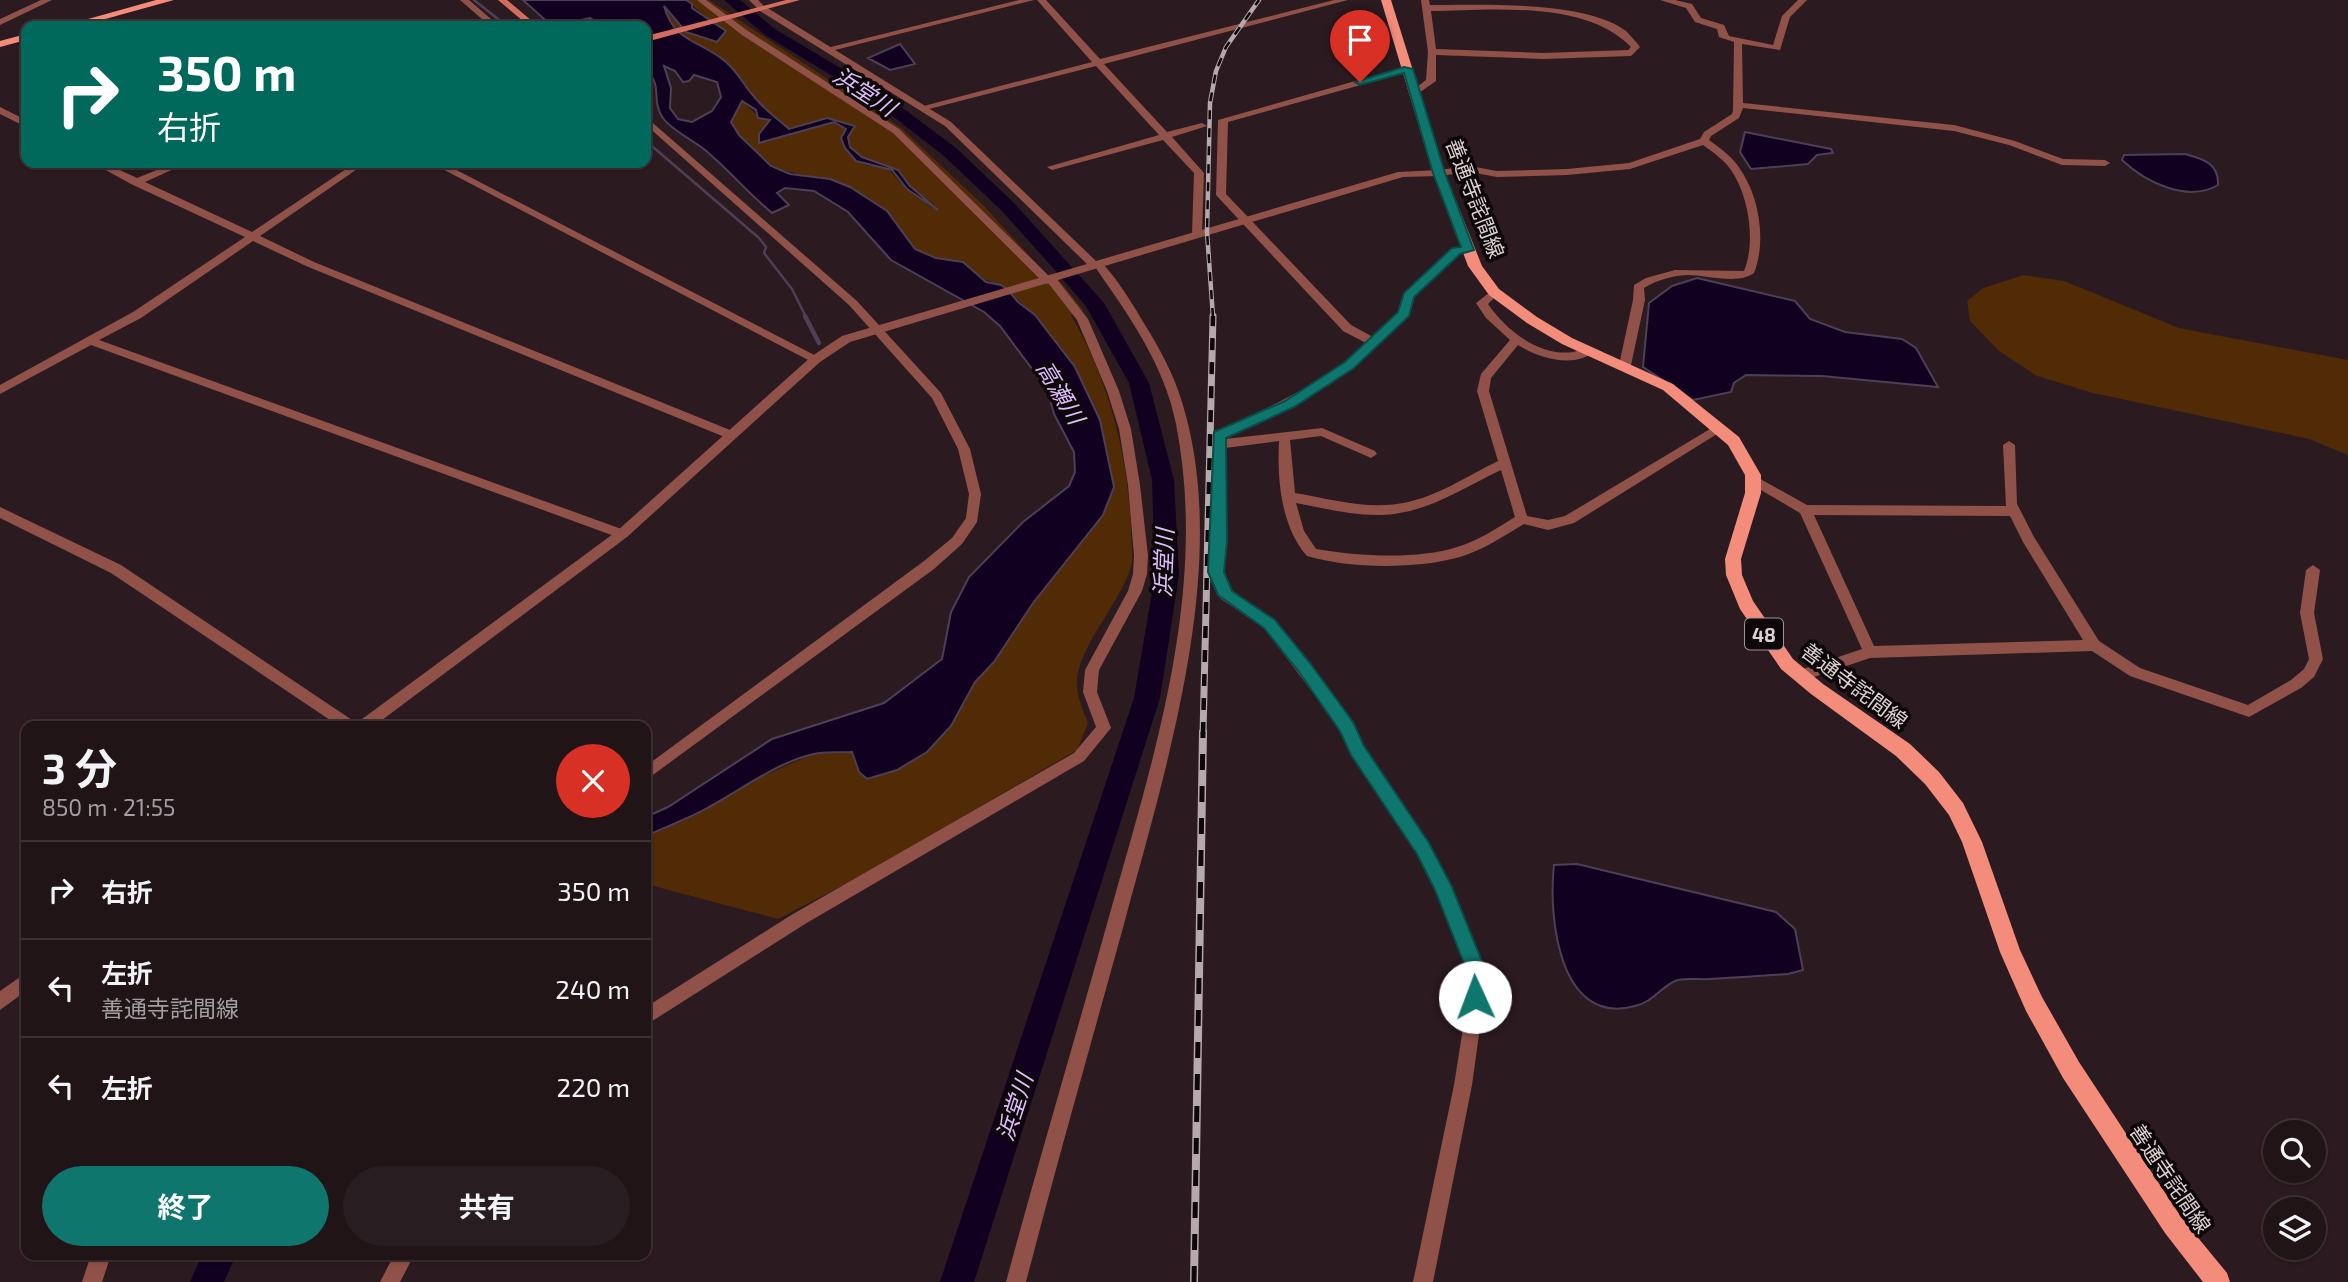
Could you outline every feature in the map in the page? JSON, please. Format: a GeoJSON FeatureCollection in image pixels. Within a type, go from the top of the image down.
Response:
{"type":"FeatureCollection","features":[{"type":"Feature","properties":{"kind":"main road"},"geometry":{"type":"LineString","coordinates":[[87,21],[169,0]]}},
{"type":"Feature","properties":{"kind":"main road"},"geometry":{"type":"LineString","coordinates":[[502,0],[528,21]]}},
{"type":"Feature","properties":{"kind":"main road"},"geometry":{"type":"LineString","coordinates":[[651,38],[796,0]]}},
{"type":"Feature","properties":{"kind":"main road","name":"善通寺詫間線"},"geometry":{"type":"LineString","coordinates":[[1386,0],[1439,173],[1475,267],[1494,292],[1532,320],[1589,351],[1625,365],[1668,387],[1739,447],[1753,480],[1753,493],[1733,559],[1734,575],[1746,604],[1787,664],[1817,689],[1903,750],[1932,778],[1956,809],[1972,842],[2010,952],[2034,1004],[2071,1070],[2172,1225],[2218,1282]]}},
{"type":"Feature","properties":{"kind":"main road"},"geometry":{"type":"LineString","coordinates":[[0,44],[21,38]]}},
{"type":"Feature","properties":{"kind":"street"},"geometry":{"type":"LineString","coordinates":[[0,22],[48,0]]}},
{"type":"Feature","properties":{"kind":"street"},"geometry":{"type":"LineString","coordinates":[[464,0],[489,21]]}},
{"type":"Feature","properties":{"kind":"street"},"geometry":{"type":"LineString","coordinates":[[651,1014],[799,919],[1079,757],[1104,728],[1090,692],[1092,670],[1135,591],[1141,556],[1125,429],[1113,391],[1082,319],[1049,280],[896,131],[701,0]]}},
{"type":"Feature","properties":{"kind":"street"},"geometry":{"type":"LineString","coordinates":[[753,0],[827,49],[925,107],[974,147],[1096,265],[1140,324],[1161,360],[1182,422],[1192,493],[1191,561],[1185,643],[1166,741],[1016,1282]]}},
{"type":"Feature","properties":{"kind":"street"},"geometry":{"type":"LineString","coordinates":[[827,49],[1030,0]]}},
{"type":"Feature","properties":{"kind":"street"},"geometry":{"type":"LineString","coordinates":[[1041,0],[1199,173],[1197,234]]}},
{"type":"Feature","properties":{"kind":"street"},"geometry":{"type":"LineString","coordinates":[[925,107],[1345,0]]}},
{"type":"Feature","properties":{"kind":"street"},"geometry":{"type":"LineString","coordinates":[[1664,0],[1689,6],[1696,18],[1721,27],[1723,37],[1777,48],[1786,16],[1803,0]]}},
{"type":"Feature","properties":{"kind":"street"},"geometry":{"type":"LineString","coordinates":[[1416,92],[1431,81],[1433,52],[1427,4],[1562,4],[1611,26],[1636,47],[1631,53],[1588,56],[1433,52]]}},
{"type":"Feature","properties":{"kind":"street"},"geometry":{"type":"LineString","coordinates":[[370,721],[622,534],[816,359],[846,339],[881,331],[1402,174],[1470,169],[1497,174],[1567,172],[1630,166],[1704,141],[1707,134],[1736,116],[1738,42]]}},
{"type":"Feature","properties":{"kind":"street"},"geometry":{"type":"LineString","coordinates":[[1374,343],[1347,328],[1221,195],[1223,120],[1408,69]]}},
{"type":"Feature","properties":{"kind":"street"},"geometry":{"type":"LineString","coordinates":[[1738,105],[1954,128],[2012,143],[2062,162],[2105,163]]}},
{"type":"Feature","properties":{"kind":"street"},"geometry":{"type":"LineString","coordinates":[[0,110],[21,121]]}},
{"type":"Feature","properties":{"kind":"street"},"geometry":{"type":"LineString","coordinates":[[651,124],[844,294],[928,383],[964,449],[975,494],[972,519],[957,541],[893,593],[651,770]]}},
{"type":"Feature","properties":{"kind":"street"},"geometry":{"type":"LineString","coordinates":[[1052,167],[1202,126]]}},
{"type":"Feature","properties":{"kind":"street"},"geometry":{"type":"LineString","coordinates":[[1625,365],[1639,300],[1638,287],[1649,279],[1674,272],[1741,275],[1749,273],[1754,265],[1753,218],[1743,183],[1735,167],[1704,141]]}},
{"type":"Feature","properties":{"kind":"street"},"geometry":{"type":"LineString","coordinates":[[108,168],[252,238],[731,435]]}},
{"type":"Feature","properties":{"kind":"street"},"geometry":{"type":"LineString","coordinates":[[135,182],[170,168]]}},
{"type":"Feature","properties":{"kind":"street"},"geometry":{"type":"LineString","coordinates":[[0,390],[137,316],[353,168]]}},
{"type":"Feature","properties":{"kind":"street"},"geometry":{"type":"LineString","coordinates":[[446,168],[816,359]]}},
{"type":"Feature","properties":{"kind":"street"},"geometry":{"type":"LineString","coordinates":[[1423,1282],[1463,1085],[1479,976],[1433,868],[1357,750],[1347,727],[1269,624],[1226,595],[1219,583],[1216,572],[1219,541],[1219,435],[1290,404],[1350,365],[1404,314],[1408,296],[1457,250],[1468,250]]}},
{"type":"Feature","properties":{"kind":"street"},"geometry":{"type":"LineString","coordinates":[[1494,292],[1482,303],[1491,320],[1516,340],[1561,358],[1577,358],[1589,351]]}},
{"type":"Feature","properties":{"kind":"street"},"geometry":{"type":"LineString","coordinates":[[1516,340],[1485,377],[1483,391],[1522,519]]}},
{"type":"Feature","properties":{"kind":"street"},"geometry":{"type":"LineString","coordinates":[[90,341],[622,534]]}},
{"type":"Feature","properties":{"kind":"street"},"geometry":{"type":"LineString","coordinates":[[1285,442],[1289,497],[1300,538],[1312,553],[1329,556],[1439,558],[1484,541],[1522,519],[1548,525],[1569,520],[1719,429]]}},
{"type":"Feature","properties":{"kind":"street"},"geometry":{"type":"LineString","coordinates":[[1219,444],[1322,432],[1371,454]]}},
{"type":"Feature","properties":{"kind":"street"},"geometry":{"type":"LineString","coordinates":[[2010,445],[2011,504],[2014,511],[2094,645],[2135,672],[2249,711],[2297,684],[2309,673],[2316,659],[2307,613],[2313,570]]}},
{"type":"Feature","properties":{"kind":"street"},"geometry":{"type":"LineString","coordinates":[[1289,497],[1374,510],[1403,508],[1443,494],[1504,463]]}},
{"type":"Feature","properties":{"kind":"street"},"geometry":{"type":"LineString","coordinates":[[1753,480],[1805,510],[2014,511]]}},
{"type":"Feature","properties":{"kind":"street"},"geometry":{"type":"LineString","coordinates":[[1805,510],[1870,652]]}},
{"type":"Feature","properties":{"kind":"street"},"geometry":{"type":"LineString","coordinates":[[0,512],[116,569],[343,721]]}},
{"type":"Feature","properties":{"kind":"street"},"geometry":{"type":"LineString","coordinates":[[1802,675],[1870,652],[2094,645]]}},
{"type":"Feature","properties":{"kind":"street"},"geometry":{"type":"LineString","coordinates":[[0,1002],[21,985]]}},
{"type":"Feature","properties":{"kind":"street"},"geometry":{"type":"LineString","coordinates":[[92,1282],[99,1260]]}},
{"type":"Feature","properties":{"kind":"street"},"geometry":{"type":"LineString","coordinates":[[390,1282],[401,1260]]}},
{"type":"Feature","properties":{"kind":"shaded area"},"geometry":{"type":"Polygon","coordinates":[[[686,0],[709,0],[901,128],[983,205],[1047,275],[1054,274],[1084,311],[1071,315],[1106,392],[1121,446],[1129,501],[1131,567],[1082,659],[1077,687],[1088,723],[1077,750],[859,877],[778,919],[651,885],[651,833],[686,815],[702,811],[738,787],[813,754],[852,752],[859,772],[964,704],[975,682],[994,662],[1014,629],[1074,549],[1087,391],[1083,381],[1035,315],[1001,285],[984,279],[963,262],[936,258],[915,249],[887,211],[850,187],[771,167],[739,135],[731,122],[742,101],[762,120],[770,120],[762,129],[765,142],[834,122],[847,129],[841,138],[867,166],[881,166],[932,208],[935,205],[910,186],[898,170],[862,157],[850,147],[848,137],[854,126],[826,119],[789,130],[756,100],[726,61],[683,36],[663,5],[673,19],[717,42],[725,32],[686,0]]]}},
{"type":"Feature","properties":{"kind":"shaded area"},"geometry":{"type":"Polygon","coordinates":[[[2024,275],[2064,281],[2179,328],[2348,360],[2348,455],[2309,439],[2093,393],[2037,376],[1999,351],[1970,321],[1967,301],[1983,288],[2024,275]]]}},
{"type":"Feature","properties":{"kind":"water"},"geometry":{"type":"Polygon","coordinates":[[[523,0],[686,0],[692,4],[692,8],[726,31],[717,42],[686,32],[664,6],[674,27],[689,40],[726,62],[761,104],[789,129],[827,118],[855,126],[848,137],[850,147],[862,157],[898,170],[910,186],[938,210],[907,189],[892,170],[856,161],[845,148],[841,138],[846,129],[834,122],[759,143],[759,134],[770,120],[758,118],[756,110],[742,101],[731,122],[739,135],[771,166],[790,174],[830,179],[850,187],[887,211],[915,249],[936,258],[963,262],[986,282],[1001,285],[1008,290],[1035,315],[1075,367],[1100,420],[1114,487],[1103,515],[1033,603],[994,662],[975,682],[951,726],[927,752],[897,770],[867,779],[859,772],[852,752],[814,754],[787,763],[701,811],[651,834],[651,815],[668,807],[772,739],[884,703],[942,659],[951,612],[969,577],[1023,522],[1069,486],[1075,472],[1074,452],[1054,414],[1047,389],[1000,326],[984,312],[891,260],[848,212],[814,191],[785,188],[777,193],[789,205],[772,213],[705,150],[671,127],[663,118],[657,105],[656,88],[651,76],[651,21],[595,21],[590,18],[546,21],[523,0]],[[664,66],[671,88],[670,108],[678,119],[692,122],[712,111],[721,97],[717,82],[694,75],[689,81],[683,82],[675,71],[664,66]]]}},
{"type":"Feature","properties":{"kind":"water"},"geometry":{"type":"Polygon","coordinates":[[[900,44],[915,64],[890,70],[868,58],[900,44]]]}},
{"type":"Feature","properties":{"kind":"water"},"geometry":{"type":"Polygon","coordinates":[[[1745,132],[1831,149],[1833,153],[1817,155],[1808,164],[1751,169],[1740,152],[1745,132]]]}},
{"type":"Feature","properties":{"kind":"water"},"geometry":{"type":"Polygon","coordinates":[[[2185,154],[2209,163],[2216,172],[2218,185],[2194,192],[2167,188],[2142,176],[2122,160],[2124,155],[2185,154]]]}},
{"type":"Feature","properties":{"kind":"water"},"geometry":{"type":"Polygon","coordinates":[[[1697,278],[1795,301],[1810,319],[1845,332],[1902,339],[1916,348],[1938,387],[1822,376],[1746,375],[1734,383],[1731,392],[1693,400],[1643,367],[1649,303],[1672,286],[1697,278]]]}},
{"type":"Feature","properties":{"kind":"water"},"geometry":{"type":"Polygon","coordinates":[[[1577,864],[1776,912],[1795,929],[1803,970],[1788,974],[1678,980],[1635,1006],[1609,1008],[1589,1000],[1574,984],[1564,963],[1553,912],[1554,865],[1577,864]]]}},
{"type":"Feature","properties":{"kind":"waterway"},"geometry":{"type":"LineString","coordinates":[[474,0],[501,21]]}},
{"type":"Feature","properties":{"kind":"waterway","name":"浜堂川"},"geometry":{"type":"LineString","coordinates":[[731,0],[770,32],[878,97],[950,152],[1008,207],[1052,255],[1094,303],[1139,383],[1163,480],[1167,575],[1147,698],[957,1282]]}},
{"type":"Feature","properties":{"kind":"waterway"},"geometry":{"type":"LineString","coordinates":[[651,145],[759,238],[766,247],[764,253],[792,289],[806,317]]}},
{"type":"Feature","properties":{"kind":"waterway"},"geometry":{"type":"LineString","coordinates":[[805,316],[819,343]]}},
{"type":"Feature","properties":{"kind":"waterway","name":"高瀬川"},"geometry":{"type":"LineString","coordinates":[[207,1282],[217,1260]]}},
{"type":"Feature","properties":{"kind":"railway"},"geometry":{"type":"LineString","coordinates":[[1213,317],[1207,232],[1210,103],[1216,71],[1226,47],[1259,0]]}},
{"type":"Feature","properties":{"kind":"railway"},"geometry":{"type":"LineString","coordinates":[[1203,734],[1213,317]]}},
{"type":"Feature","properties":{"kind":"railway"},"geometry":{"type":"LineString","coordinates":[[1194,1282],[1203,732]]}},
{"type":"Feature","properties":{"kind":"route"},"geometry":{"type":"LineString","coordinates":[[1360,82],[1408,69],[1439,173],[1468,250],[1457,250],[1408,296],[1404,314],[1350,365],[1290,404],[1219,435],[1219,541],[1216,572],[1226,595],[1269,624],[1304,668],[1347,727],[1357,750],[1423,849],[1443,887],[1479,976],[1475,997]]}}]}
